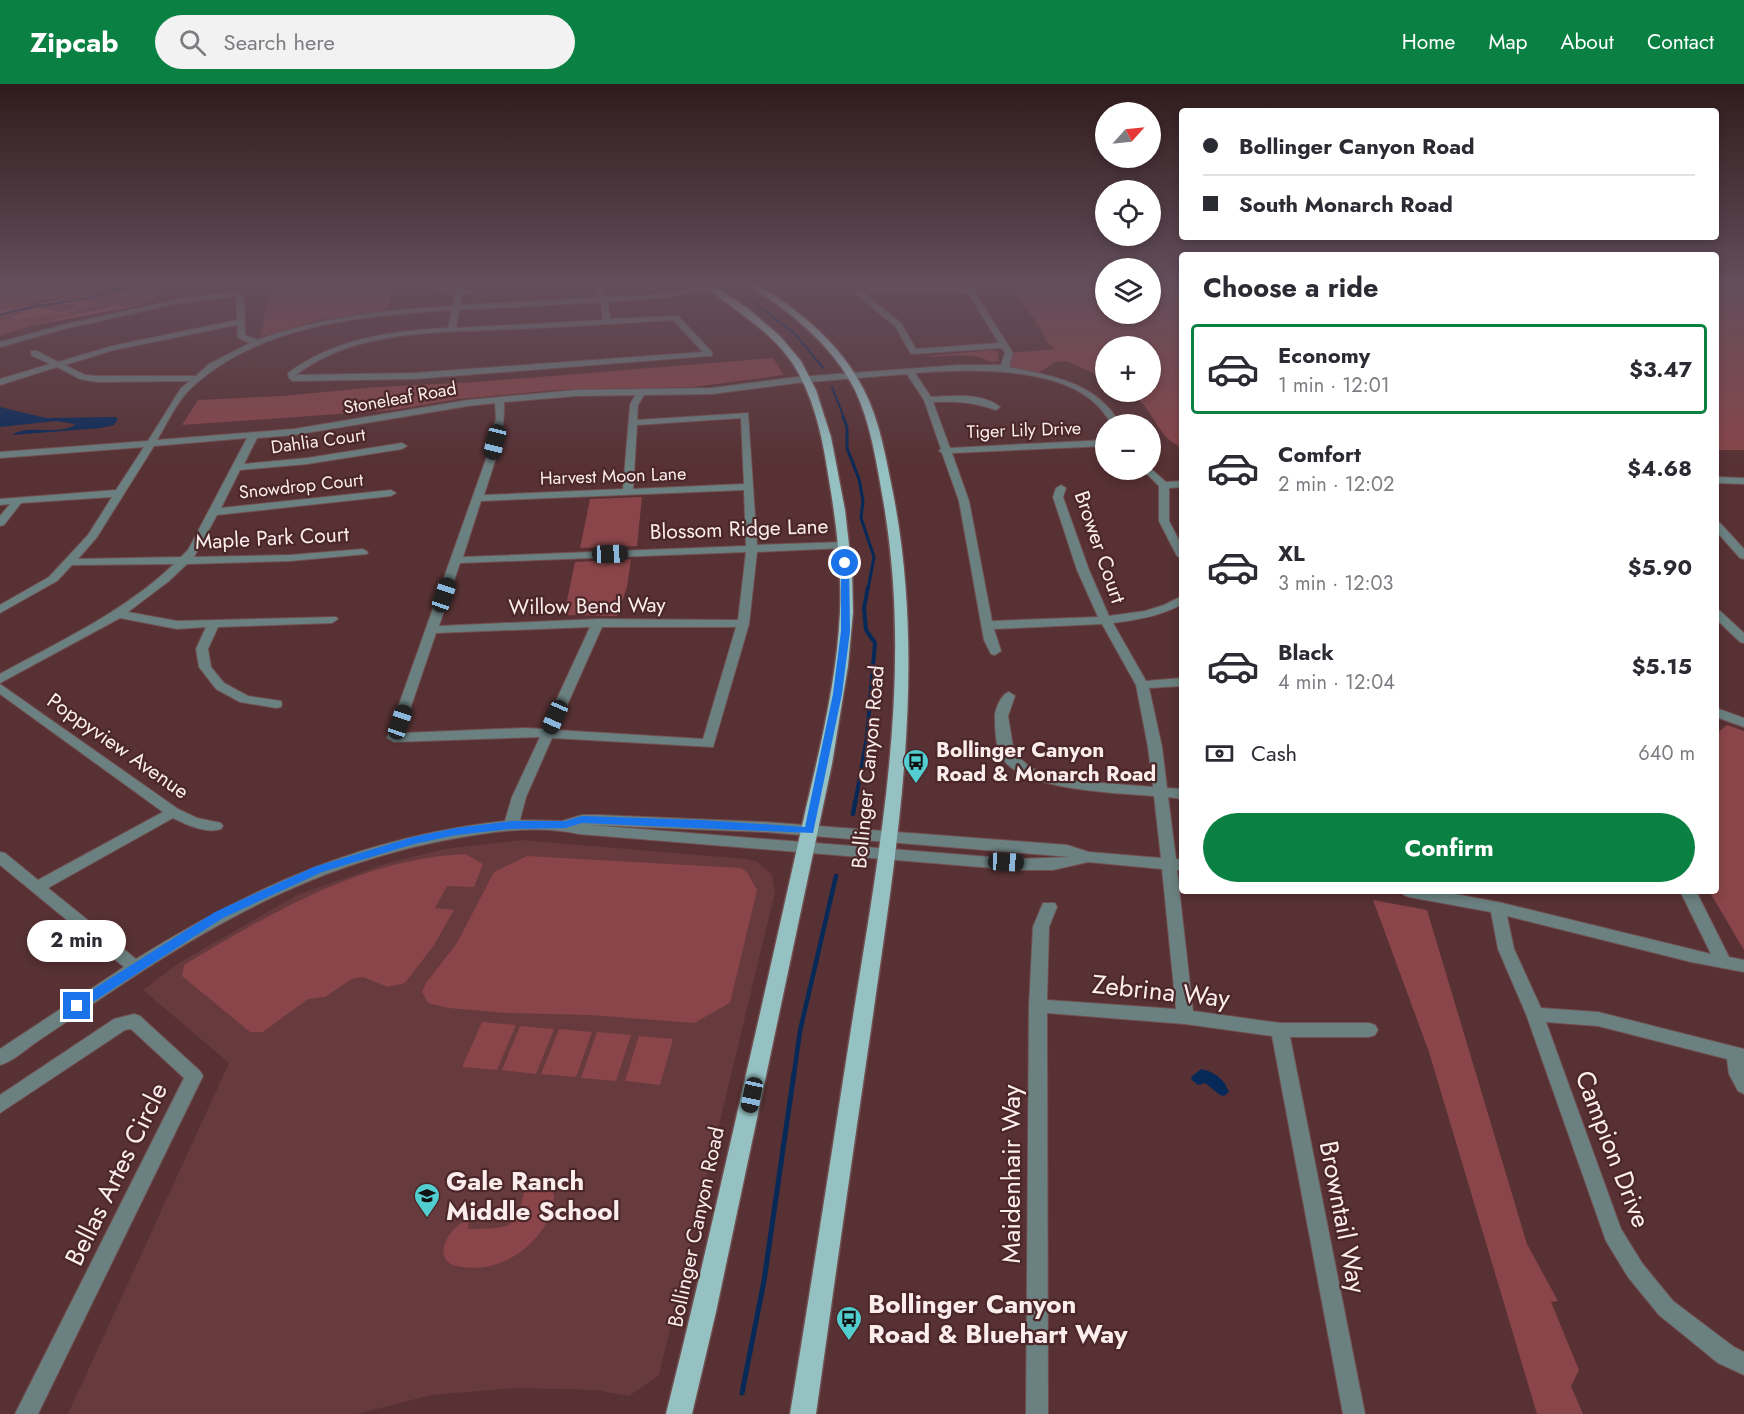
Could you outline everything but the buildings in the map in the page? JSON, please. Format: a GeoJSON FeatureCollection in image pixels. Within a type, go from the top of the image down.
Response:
{"type":"FeatureCollection","features":[{"type":"Feature","properties":{"kind":"main road","name":"Bollinger Canyon Road"},"geometry":{"type":"LineString","coordinates":[[680,1414],[807,840],[837,695],[845,638],[844,545],[828,440],[807,380],[782,344]]}},
{"type":"Feature","properties":{"kind":"main road","name":"Bollinger Canyon Road"},"geometry":{"type":"LineString","coordinates":[[803,1414],[888,846],[903,694],[902,581],[891,502],[871,419],[852,376],[829,344]]}},
{"type":"Feature","properties":{"kind":"street"},"geometry":{"type":"LineString","coordinates":[[0,382],[131,344]]}},
{"type":"Feature","properties":{"kind":"street"},"geometry":{"type":"LineString","coordinates":[[0,610],[53,579],[72,562],[92,537],[184,390],[195,378],[230,356],[255,344]]}},
{"type":"Feature","properties":{"kind":"street"},"geometry":{"type":"LineString","coordinates":[[354,344],[311,361],[291,375],[293,378],[414,376],[709,354],[700,344]]}},
{"type":"Feature","properties":{"kind":"street"},"geometry":{"type":"LineString","coordinates":[[909,344],[914,352],[1003,345],[1009,353],[1004,368]]}},
{"type":"Feature","properties":{"kind":"street"},"geometry":{"type":"LineString","coordinates":[[34,352],[83,377],[97,379],[195,378]]}},
{"type":"Feature","properties":{"kind":"street","name":"Stoneleaf Road"},"geometry":{"type":"LineString","coordinates":[[0,455],[253,436],[332,427],[440,406],[499,400],[576,393],[712,391],[959,367],[1004,368],[1049,377],[1079,388],[1100,403],[1108,414]]}},
{"type":"Feature","properties":{"kind":"street"},"geometry":{"type":"LineString","coordinates":[[909,371],[928,400],[944,451],[964,501],[987,626],[995,651]]}},
{"type":"Feature","properties":{"kind":"street"},"geometry":{"type":"LineString","coordinates":[[628,492],[634,405],[639,393]]}},
{"type":"Feature","properties":{"kind":"street"},"geometry":{"type":"LineString","coordinates":[[928,400],[969,399],[989,402],[996,407]]}},
{"type":"Feature","properties":{"kind":"street"},"geometry":{"type":"LineString","coordinates":[[499,400],[500,417],[496,438],[478,498],[394,738],[525,732],[708,744],[743,624],[752,548],[745,415],[634,423]]}},
{"type":"Feature","properties":{"kind":"street"},"geometry":{"type":"LineString","coordinates":[[0,679],[44,657],[118,614],[165,579],[183,562],[193,552],[253,436]]}},
{"type":"Feature","properties":{"kind":"street","name":"Tiger Lily Drive"},"geometry":{"type":"LineString","coordinates":[[944,451],[1095,444]]}},
{"type":"Feature","properties":{"kind":"street","name":"Dahlia Court"},"geometry":{"type":"LineString","coordinates":[[238,467],[307,461],[402,446]]}},
{"type":"Feature","properties":{"kind":"street"},"geometry":{"type":"LineString","coordinates":[[1159,480],[1164,485],[1179,484]]}},
{"type":"Feature","properties":{"kind":"street"},"geometry":{"type":"LineString","coordinates":[[1719,480],[1744,481]]}},
{"type":"Feature","properties":{"kind":"street"},"geometry":{"type":"LineString","coordinates":[[1164,485],[1164,521],[1177,535]]}},
{"type":"Feature","properties":{"kind":"street","name":"Harvest Moon Lane"},"geometry":{"type":"LineString","coordinates":[[478,498],[749,487]]}},
{"type":"Feature","properties":{"kind":"street","name":"Brower Court"},"geometry":{"type":"LineString","coordinates":[[1060,488],[1058,497],[1083,570],[1105,620],[1142,685],[1155,747],[1159,791],[1175,864],[1185,1017]]}},
{"type":"Feature","properties":{"kind":"street"},"geometry":{"type":"LineString","coordinates":[[0,502],[119,493]]}},
{"type":"Feature","properties":{"kind":"street","name":"Snowdrop Court"},"geometry":{"type":"LineString","coordinates":[[215,512],[392,493]]}},
{"type":"Feature","properties":{"kind":"street"},"geometry":{"type":"LineString","coordinates":[[0,524],[18,501]]}},
{"type":"Feature","properties":{"kind":"street"},"geometry":{"type":"LineString","coordinates":[[1719,528],[1744,555]]}},
{"type":"Feature","properties":{"kind":"street","name":"Blossom Ridge Lane"},"geometry":{"type":"LineString","coordinates":[[457,560],[844,545]]}},
{"type":"Feature","properties":{"kind":"street","name":"Maple Park Court"},"geometry":{"type":"LineString","coordinates":[[72,562],[307,559],[363,552]]}},
{"type":"Feature","properties":{"kind":"street"},"geometry":{"type":"LineString","coordinates":[[987,626],[1105,620],[1152,614],[1167,609],[1179,601]]}},
{"type":"Feature","properties":{"kind":"street"},"geometry":{"type":"LineString","coordinates":[[118,614],[177,625],[332,619]]}},
{"type":"Feature","properties":{"kind":"street"},"geometry":{"type":"LineString","coordinates":[[1719,616],[1744,639]]}},
{"type":"Feature","properties":{"kind":"street"},"geometry":{"type":"LineString","coordinates":[[511,825],[519,797],[597,623]]}},
{"type":"Feature","properties":{"kind":"street","name":"Willow Bend Way"},"geometry":{"type":"LineString","coordinates":[[432,630],[597,623],[743,624]]}},
{"type":"Feature","properties":{"kind":"street"},"geometry":{"type":"LineString","coordinates":[[213,625],[202,649],[205,667],[220,686],[245,699],[276,704]]}},
{"type":"Feature","properties":{"kind":"street"},"geometry":{"type":"LineString","coordinates":[[1142,685],[1179,682]]}},
{"type":"Feature","properties":{"kind":"street","name":"Poppyview Avenue"},"geometry":{"type":"LineString","coordinates":[[0,688],[173,812],[194,822],[216,826]]}},
{"type":"Feature","properties":{"kind":"street"},"geometry":{"type":"LineString","coordinates":[[1009,696],[1001,716],[1007,756],[1026,771],[1064,784],[1179,794]]}},
{"type":"Feature","properties":{"kind":"street"},"geometry":{"type":"LineString","coordinates":[[1719,713],[1744,723]]}},
{"type":"Feature","properties":{"kind":"street"},"geometry":{"type":"LineString","coordinates":[[38,887],[173,812]]}},
{"type":"Feature","properties":{"kind":"street"},"geometry":{"type":"LineString","coordinates":[[0,1058],[135,967],[219,915],[318,869],[413,840],[456,832],[511,825],[565,825],[579,829],[888,846],[1026,864],[1069,864],[1088,857],[1175,864]]}},
{"type":"Feature","properties":{"kind":"street"},"geometry":{"type":"LineString","coordinates":[[0,857],[135,967]]}},
{"type":"Feature","properties":{"kind":"street"},"geometry":{"type":"LineString","coordinates":[[1425,894],[1498,908],[1691,956],[1744,966]]}},
{"type":"Feature","properties":{"kind":"street"},"geometry":{"type":"LineString","coordinates":[[1690,894],[1723,961]]}},
{"type":"Feature","properties":{"kind":"street","name":"Maidenhair Way"},"geometry":{"type":"LineString","coordinates":[[1037,1414],[1038,1006],[1041,927],[1049,908]]}},
{"type":"Feature","properties":{"kind":"street","name":"Campion Drive"},"geometry":{"type":"LineString","coordinates":[[1498,908],[1506,949],[1535,1014],[1613,1234],[1635,1270],[1666,1308],[1726,1355],[1744,1364]]}},
{"type":"Feature","properties":{"kind":"street","name":"Zebrina Way"},"geometry":{"type":"LineString","coordinates":[[1038,1006],[1185,1017],[1280,1030],[1369,1030]]}},
{"type":"Feature","properties":{"kind":"street"},"geometry":{"type":"LineString","coordinates":[[1535,1014],[1598,1019],[1740,1056],[1738,1074],[1744,1086]]}},
{"type":"Feature","properties":{"kind":"street","name":"Bellas Artes Circle"},"geometry":{"type":"LineString","coordinates":[[0,1105],[120,1024],[134,1022],[194,1076],[26,1414]]}},
{"type":"Feature","properties":{"kind":"street","name":"Browntail Way"},"geometry":{"type":"LineString","coordinates":[[1280,1030],[1354,1414]]}},
{"type":"Feature","properties":{"kind":"shaded area"},"geometry":{"type":"Polygon","coordinates":[[[1050,344],[1095,344],[1095,374],[1066,361],[1056,362],[1036,374],[1004,368],[1009,353],[1055,349],[1050,344]]]}},
{"type":"Feature","properties":{"kind":"shaded area"},"geometry":{"type":"Polygon","coordinates":[[[1161,344],[1179,344],[1179,446],[1169,440],[1161,430],[1161,414],[1151,414],[1141,402],[1161,402],[1161,344]]]}},
{"type":"Feature","properties":{"kind":"shaded area"},"geometry":{"type":"Polygon","coordinates":[[[1719,344],[1744,344],[1744,450],[1719,450],[1719,344]]]}},
{"type":"Feature","properties":{"kind":"shaded area"},"geometry":{"type":"Polygon","coordinates":[[[992,350],[998,352],[999,361],[989,362],[968,356],[926,356],[992,350]]]}},
{"type":"Feature","properties":{"kind":"shaded area"},"geometry":{"type":"Polygon","coordinates":[[[773,358],[784,375],[693,387],[557,390],[458,399],[394,410],[182,425],[198,400],[477,382],[773,358]]]}},
{"type":"Feature","properties":{"kind":"shaded area"},"geometry":{"type":"Polygon","coordinates":[[[642,497],[637,546],[580,548],[590,499],[642,497]]]}},
{"type":"Feature","properties":{"kind":"shaded area"},"geometry":{"type":"Polygon","coordinates":[[[631,559],[627,587],[617,616],[564,615],[575,562],[631,559]]]}},
{"type":"Feature","properties":{"kind":"shaded area"},"geometry":{"type":"Polygon","coordinates":[[[1727,725],[1744,731],[1744,950],[1711,894],[1719,894],[1719,732],[1727,725]]]}},
{"type":"Feature","properties":{"kind":"shaded area","name":"Gale Ranch Middle School"},"geometry":{"type":"Polygon","coordinates":[[[521,840],[746,859],[756,861],[772,875],[775,892],[659,1375],[629,1396],[595,1390],[516,1388],[431,1395],[357,1414],[68,1414],[229,1063],[143,990],[179,963],[297,895],[388,863],[445,849],[521,840]]]}},
{"type":"Feature","properties":{"kind":"shaded area"},"geometry":{"type":"Polygon","coordinates":[[[465,854],[483,864],[474,887],[447,886],[435,908],[454,910],[434,945],[405,983],[388,987],[363,977],[352,979],[325,997],[308,999],[263,1032],[250,1032],[182,976],[184,965],[250,926],[318,892],[389,866],[427,858],[465,854]]]}},
{"type":"Feature","properties":{"kind":"shaded area"},"geometry":{"type":"Polygon","coordinates":[[[527,856],[741,868],[747,872],[757,890],[730,1003],[694,1023],[590,1015],[506,1013],[449,1008],[428,1003],[422,992],[426,983],[457,943],[494,872],[527,856]]]}},
{"type":"Feature","properties":{"kind":"shaded area"},"geometry":{"type":"Polygon","coordinates":[[[1373,900],[1427,910],[1527,1244],[1558,1301],[1551,1302],[1579,1370],[1571,1386],[1583,1414],[1537,1414],[1429,1052],[1373,900]]]}},
{"type":"Feature","properties":{"kind":"shaded area"},"geometry":{"type":"Polygon","coordinates":[[[482,1022],[516,1025],[497,1070],[462,1067],[482,1022]]]}},
{"type":"Feature","properties":{"kind":"shaded area"},"geometry":{"type":"Polygon","coordinates":[[[520,1026],[554,1029],[536,1074],[502,1070],[520,1026]]]}},
{"type":"Feature","properties":{"kind":"shaded area"},"geometry":{"type":"Polygon","coordinates":[[[559,1029],[592,1032],[576,1077],[541,1074],[559,1029]]]}},
{"type":"Feature","properties":{"kind":"shaded area"},"geometry":{"type":"Polygon","coordinates":[[[597,1032],[631,1035],[616,1081],[581,1078],[597,1032]]]}},
{"type":"Feature","properties":{"kind":"shaded area"},"geometry":{"type":"Polygon","coordinates":[[[639,1036],[673,1039],[660,1085],[625,1081],[639,1036]]]}},
{"type":"Feature","properties":{"kind":"shaded area"},"geometry":{"type":"Polygon","coordinates":[[[528,1176],[546,1181],[553,1192],[552,1209],[544,1227],[529,1245],[509,1259],[484,1267],[457,1266],[449,1262],[444,1257],[445,1242],[455,1228],[462,1223],[469,1220],[468,1229],[495,1228],[510,1223],[515,1218],[526,1184],[518,1183],[518,1180],[528,1176]]]}},
{"type":"Feature","properties":{"kind":"water"},"geometry":{"type":"Polygon","coordinates":[[[0,407],[46,418],[115,417],[118,419],[114,425],[101,428],[12,435],[27,430],[61,430],[76,424],[56,421],[0,427],[0,407]]]}},
{"type":"Feature","properties":{"kind":"water"},"geometry":{"type":"Polygon","coordinates":[[[1201,1069],[1218,1077],[1229,1092],[1224,1096],[1205,1083],[1198,1085],[1191,1077],[1201,1069]]]}},
{"type":"Feature","properties":{"kind":"waterway"},"geometry":{"type":"LineString","coordinates":[[803,344],[823,368]]}},
{"type":"Feature","properties":{"kind":"waterway"},"geometry":{"type":"LineString","coordinates":[[832,387],[844,418]]}},
{"type":"Feature","properties":{"kind":"waterway"},"geometry":{"type":"LineString","coordinates":[[843,417],[847,427],[847,448],[859,479],[863,501],[861,518],[874,557],[868,589]]}},
{"type":"Feature","properties":{"kind":"waterway"},"geometry":{"type":"LineString","coordinates":[[855,804],[867,737],[875,643],[866,630],[864,608],[868,587]]}},
{"type":"Feature","properties":{"kind":"waterway"},"geometry":{"type":"LineString","coordinates":[[853,814],[855,802]]}},
{"type":"Feature","properties":{"kind":"waterway"},"geometry":{"type":"LineString","coordinates":[[794,1074],[800,1031],[836,876]]}},
{"type":"Feature","properties":{"kind":"waterway"},"geometry":{"type":"LineString","coordinates":[[742,1393],[764,1281],[794,1073]]}},
{"type":"Feature","properties":{"kind":"place","name":"Bollinger Canyon Road & Monarch Road"},"geometry":{"type":"Point","coordinates":[916,785]}},
{"type":"Feature","properties":{"kind":"place","name":"Gale Ranch Middle School"},"geometry":{"type":"Point","coordinates":[427,1219]}},
{"type":"Feature","properties":{"kind":"place","name":"Bollinger Canyon Road & Bluehart Way"},"geometry":{"type":"Point","coordinates":[849,1342]}},
{"type":"Feature","properties":{"kind":"route"},"geometry":{"type":"LineString","coordinates":[[77,1006],[219,915],[318,869],[413,840],[511,825],[565,825],[582,820],[701,823],[809,831],[837,694],[845,631],[845,563]]}}]}
